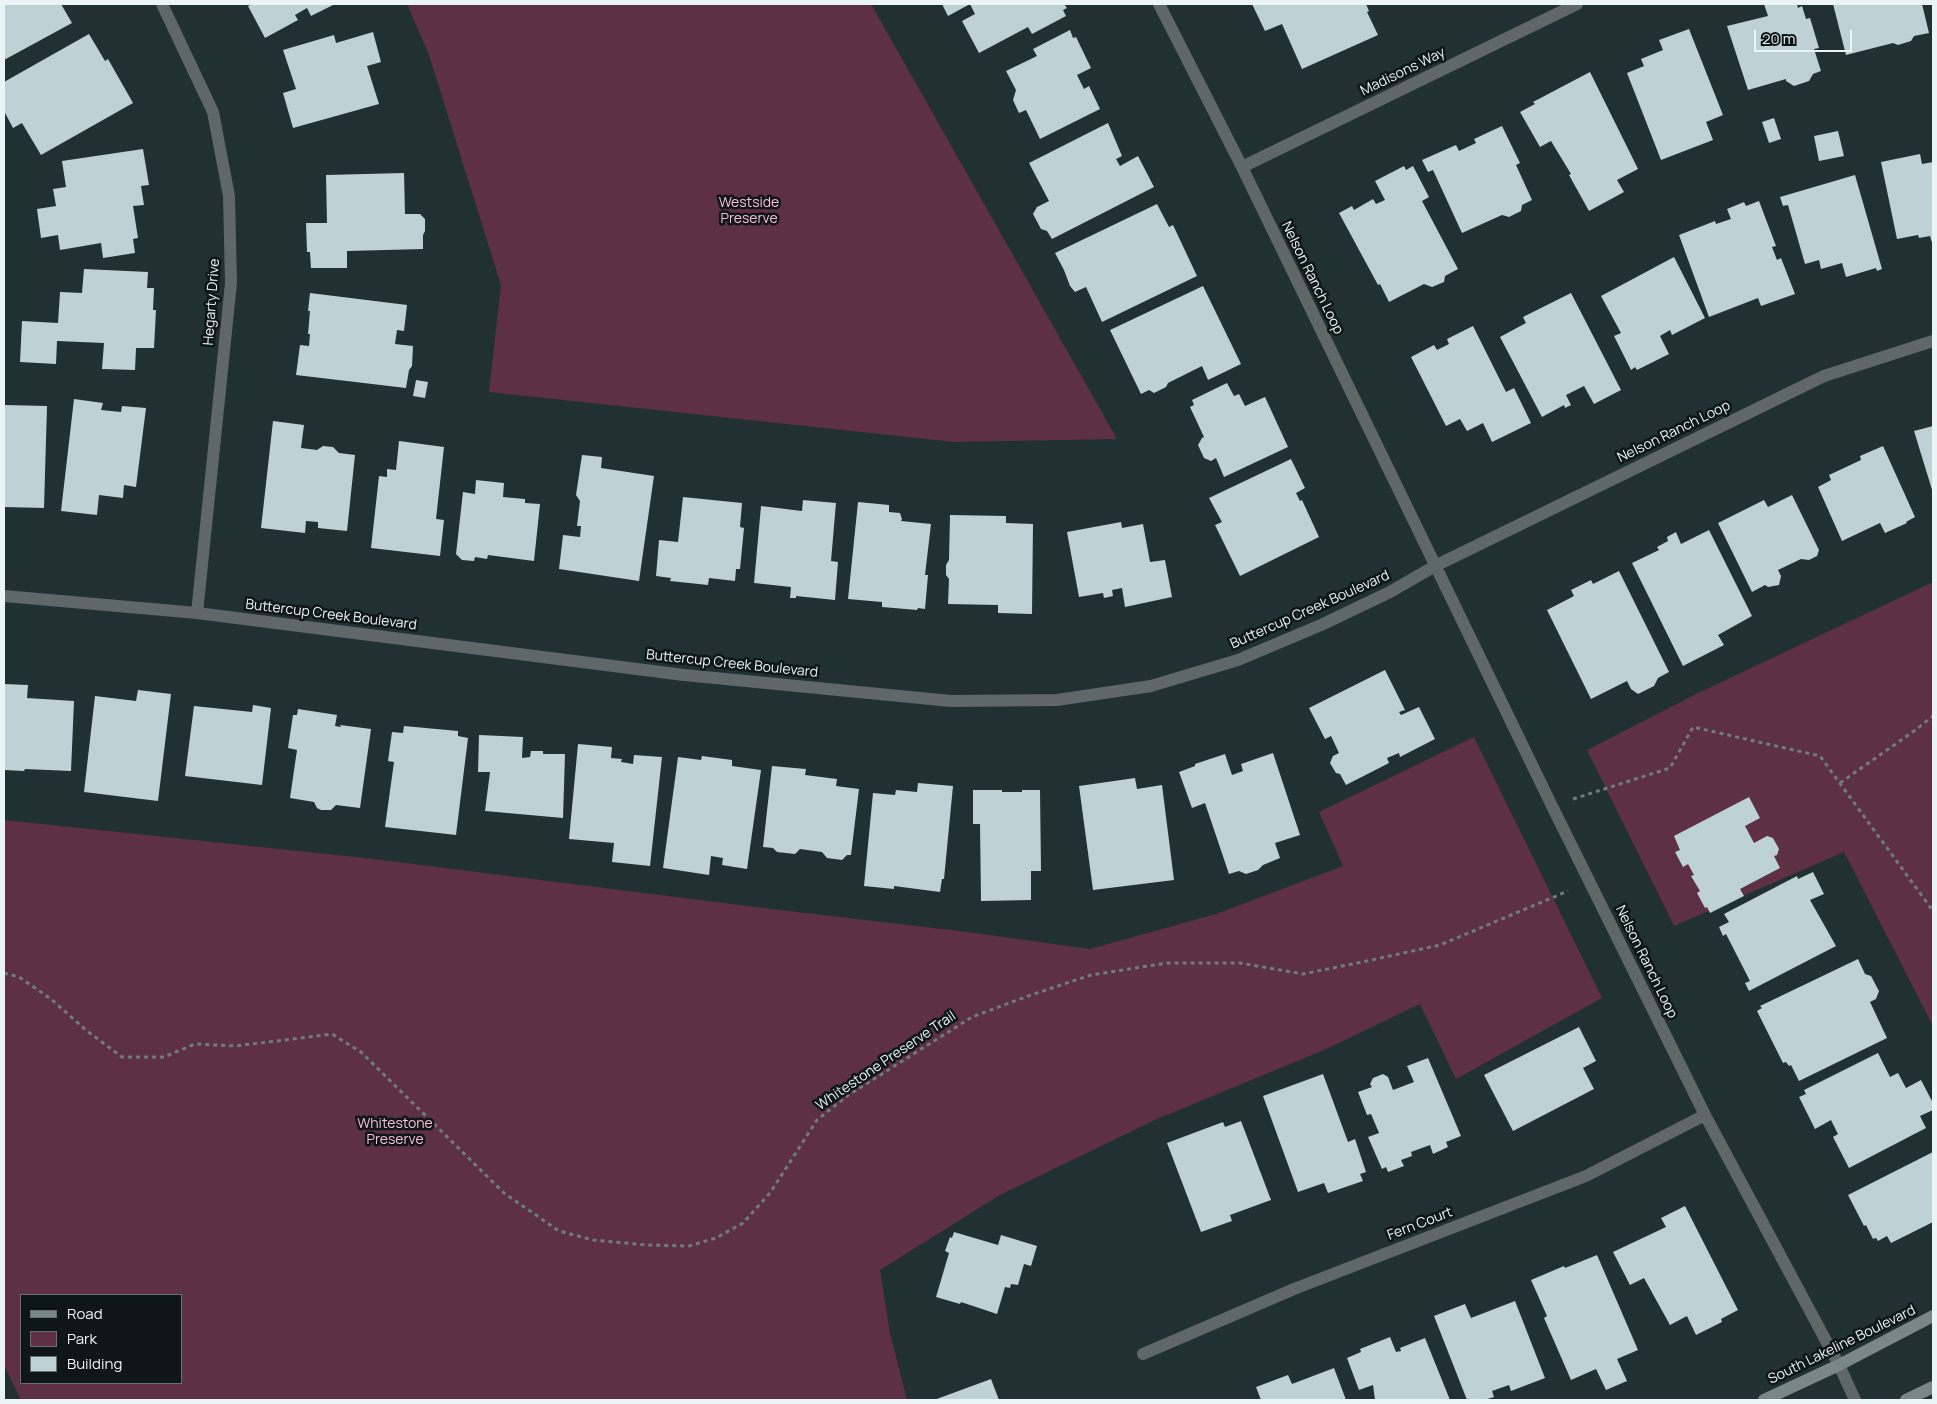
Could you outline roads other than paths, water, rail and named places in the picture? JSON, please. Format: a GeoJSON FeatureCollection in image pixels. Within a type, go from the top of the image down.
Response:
{"type":"FeatureCollection","features":[{"type":"Feature","properties":{"kind":"main road","name":"South Lakeline Boulevard"},"geometry":{"type":"LineString","coordinates":[[1764,1400],[1839,1365],[1933,1316]]}},
{"type":"Feature","properties":{"kind":"main road"},"geometry":{"type":"LineString","coordinates":[[1906,1400],[1933,1387]]}},
{"type":"Feature","properties":{"kind":"street","name":"Hegarty Drive"},"geometry":{"type":"LineString","coordinates":[[162,4],[213,112],[229,196],[231,283],[197,613]]}},
{"type":"Feature","properties":{"kind":"street","name":"Nelson Ranch Loop"},"geometry":{"type":"LineString","coordinates":[[1159,4],[1242,168],[1704,1115],[1839,1365],[1854,1400]]}},
{"type":"Feature","properties":{"kind":"street","name":"Madisons Way"},"geometry":{"type":"LineString","coordinates":[[1242,168],[1577,4]]}},
{"type":"Feature","properties":{"kind":"street","name":"Nelson Ranch Loop"},"geometry":{"type":"LineString","coordinates":[[1435,566],[1824,376],[1933,341]]}},
{"type":"Feature","properties":{"kind":"street","name":"Buttercup Creek Boulevard"},"geometry":{"type":"LineString","coordinates":[[4,596],[197,613],[684,675],[951,700],[1056,700],[1151,686],[1238,660],[1321,625],[1390,592],[1435,566]]}},
{"type":"Feature","properties":{"kind":"street","name":"Fern Court"},"geometry":{"type":"LineString","coordinates":[[1143,1354],[1294,1289],[1586,1176],[1704,1115]]}},
{"type":"Feature","properties":{"kind":"park label","name":"Westside Preserve"},"geometry":{"type":"Point","coordinates":[749,212]}},
{"type":"Feature","properties":{"kind":"park label","name":"Whitestone Preserve"},"geometry":{"type":"Point","coordinates":[395,1132]}}]}
